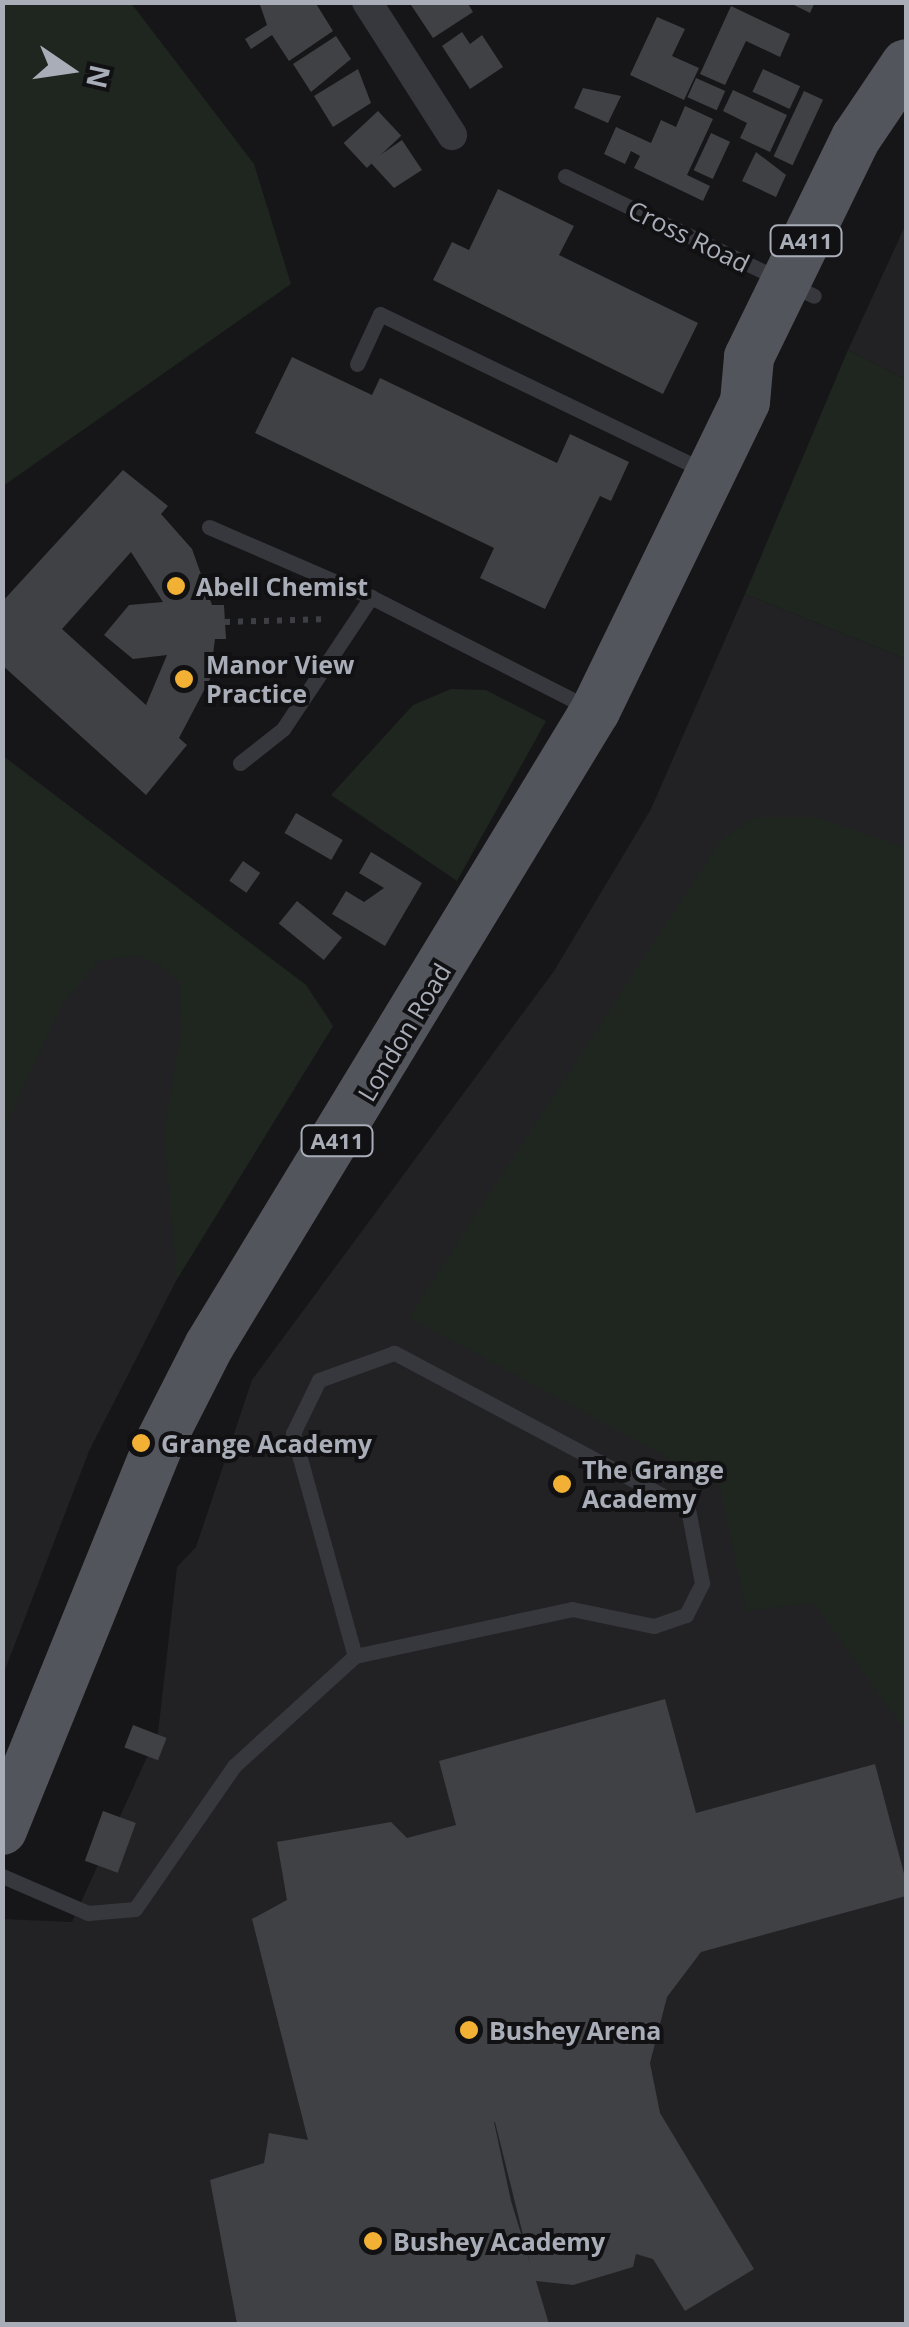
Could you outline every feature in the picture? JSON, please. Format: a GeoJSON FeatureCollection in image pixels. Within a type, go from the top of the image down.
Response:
{"type":"FeatureCollection","features":[{"type":"Feature","properties":{"kind":"main road","name":"London Road"},"geometry":{"type":"LineString","coordinates":[[2,1830],[156,1450],[209,1346],[595,711],[745,402],[782,368],[800,289],[882,149],[900,77]]}},
{"type":"Feature","properties":{"kind":"street"},"geometry":{"type":"LineString","coordinates":[[367,2],[452,135]]}},
{"type":"Feature","properties":{"kind":"lane","name":"Cross Road"},"geometry":{"type":"LineString","coordinates":[[565,176],[800,289]]}},
{"type":"Feature","properties":{"kind":"lane"},"geometry":{"type":"LineString","coordinates":[[357,364],[380,314],[711,474]]}},
{"type":"Feature","properties":{"kind":"lane"},"geometry":{"type":"LineString","coordinates":[[210,527],[372,598],[595,711]]}},
{"type":"Feature","properties":{"kind":"lane"},"geometry":{"type":"LineString","coordinates":[[240,763],[283,730],[372,598]]}},
{"type":"Feature","properties":{"kind":"lane"},"geometry":{"type":"LineString","coordinates":[[2,1876],[88,1914],[135,1910],[234,1766],[355,1656],[572,1609],[654,1626],[686,1615],[702,1583],[688,1510],[394,1353],[319,1380],[293,1433],[355,1656]]}},
{"type":"Feature","properties":{"kind":"path"},"geometry":{"type":"LineString","coordinates":[[225,622],[339,623]]}},
{"type":"Feature","properties":{"kind":"shaded area"},"geometry":{"type":"Polygon","coordinates":[[[3,2],[131,3],[254,164],[291,284],[3,486],[3,2]]]}},
{"type":"Feature","properties":{"kind":"shaded area"},"geometry":{"type":"Polygon","coordinates":[[[906,224],[906,380],[848,350],[906,224]]]}},
{"type":"Feature","properties":{"kind":"shaded area"},"geometry":{"type":"Polygon","coordinates":[[[848,350],[906,380],[906,659],[745,594],[848,350]]]}},
{"type":"Feature","properties":{"kind":"shaded area","name":"The Grange Academy"},"geometry":{"type":"Polygon","coordinates":[[[745,594],[906,659],[906,2324],[3,2324],[2,1919],[72,1922],[158,1733],[177,1567],[196,1547],[252,1380],[554,971],[651,809],[745,594]]]}},
{"type":"Feature","properties":{"kind":"shaded area"},"geometry":{"type":"Polygon","coordinates":[[[451,689],[486,690],[546,721],[457,881],[331,795],[413,705],[451,689]]]}},
{"type":"Feature","properties":{"kind":"shaded area"},"geometry":{"type":"Polygon","coordinates":[[[3,756],[306,985],[333,1026],[177,1279],[89,1451],[3,1675],[3,756]]]}},
{"type":"Feature","properties":{"kind":"shaded area"},"geometry":{"type":"Polygon","coordinates":[[[3,756],[306,985],[333,1026],[177,1279],[164,1134],[181,1032],[179,981],[159,964],[136,955],[98,961],[62,1004],[3,1131],[3,756]]]}},
{"type":"Feature","properties":{"kind":"shaded area"},"geometry":{"type":"Polygon","coordinates":[[[756,817],[816,817],[906,848],[906,1732],[814,1603],[746,1611],[720,1486],[409,1317],[721,840],[756,817]]]}},
{"type":"Feature","properties":{"kind":"building"},"geometry":{"type":"Polygon","coordinates":[[[259,2],[315,2],[333,31],[289,61],[272,35],[251,49],[245,39],[267,25],[259,2]]]}},
{"type":"Feature","properties":{"kind":"building"},"geometry":{"type":"Polygon","coordinates":[[[409,2],[467,2],[473,12],[433,38],[409,2]]]}},
{"type":"Feature","properties":{"kind":"building"},"geometry":{"type":"Polygon","coordinates":[[[788,2],[815,2],[810,13],[788,2]]]}},
{"type":"Feature","properties":{"kind":"building"},"geometry":{"type":"Polygon","coordinates":[[[731,6],[790,34],[780,57],[746,41],[725,85],[700,74],[731,6]]]}},
{"type":"Feature","properties":{"kind":"building"},"geometry":{"type":"Polygon","coordinates":[[[657,17],[685,29],[672,56],[699,68],[684,100],[630,75],[657,17]]]}},
{"type":"Feature","properties":{"kind":"building"},"geometry":{"type":"Polygon","coordinates":[[[462,32],[470,44],[482,35],[503,67],[470,89],[442,46],[462,32]]]}},
{"type":"Feature","properties":{"kind":"building"},"geometry":{"type":"Polygon","coordinates":[[[336,36],[351,59],[311,92],[293,64],[336,36]]]}},
{"type":"Feature","properties":{"kind":"building"},"geometry":{"type":"Polygon","coordinates":[[[358,69],[371,103],[333,127],[314,96],[358,69]]]}},
{"type":"Feature","properties":{"kind":"building"},"geometry":{"type":"Polygon","coordinates":[[[763,69],[800,86],[790,109],[752,92],[763,69]]]}},
{"type":"Feature","properties":{"kind":"building"},"geometry":{"type":"Polygon","coordinates":[[[696,78],[725,91],[717,110],[687,97],[696,78]]]}},
{"type":"Feature","properties":{"kind":"building"},"geometry":{"type":"Polygon","coordinates":[[[583,88],[621,96],[608,123],[574,108],[583,88]]]}},
{"type":"Feature","properties":{"kind":"building"},"geometry":{"type":"Polygon","coordinates":[[[733,90],[787,115],[770,152],[740,138],[747,123],[723,111],[733,90]]]}},
{"type":"Feature","properties":{"kind":"building"},"geometry":{"type":"Polygon","coordinates":[[[804,91],[823,100],[793,165],[774,156],[804,91]]]}},
{"type":"Feature","properties":{"kind":"building"},"geometry":{"type":"Polygon","coordinates":[[[685,106],[713,119],[687,175],[710,186],[703,201],[634,168],[640,156],[631,151],[625,164],[604,154],[616,127],[651,143],[661,120],[676,127],[685,106]]]}},
{"type":"Feature","properties":{"kind":"building"},"geometry":{"type":"Polygon","coordinates":[[[378,111],[401,136],[367,168],[344,143],[378,111]]]}},
{"type":"Feature","properties":{"kind":"building"},"geometry":{"type":"Polygon","coordinates":[[[711,133],[730,142],[713,179],[694,170],[711,133]]]}},
{"type":"Feature","properties":{"kind":"building"},"geometry":{"type":"Polygon","coordinates":[[[402,140],[422,170],[394,188],[370,162],[402,140]]]}},
{"type":"Feature","properties":{"kind":"building"},"geometry":{"type":"Polygon","coordinates":[[[756,152],[786,175],[776,197],[742,181],[756,152]]]}},
{"type":"Feature","properties":{"kind":"building"},"geometry":{"type":"Polygon","coordinates":[[[498,189],[574,226],[559,255],[698,323],[663,394],[433,280],[452,242],[469,250],[498,189]]]}},
{"type":"Feature","properties":{"kind":"building"},"geometry":{"type":"Polygon","coordinates":[[[292,357],[372,395],[380,378],[557,463],[570,434],[629,462],[611,501],[600,496],[545,609],[480,578],[494,548],[255,433],[292,357]]]}},
{"type":"Feature","properties":{"kind":"building"},"geometry":{"type":"Polygon","coordinates":[[[123,470],[168,506],[161,514],[192,549],[212,605],[224,605],[226,639],[215,639],[210,679],[179,738],[187,745],[146,795],[2,665],[2,602],[123,470]],[[131,552],[62,629],[146,705],[167,655],[133,659],[104,635],[129,605],[163,602],[131,552]]]}},
{"type":"Feature","properties":{"kind":"building"},"geometry":{"type":"Polygon","coordinates":[[[296,813],[343,840],[331,860],[284,833],[296,813]]]}},
{"type":"Feature","properties":{"kind":"building"},"geometry":{"type":"Polygon","coordinates":[[[371,852],[422,883],[385,946],[332,914],[346,891],[364,902],[384,888],[359,873],[371,852]]]}},
{"type":"Feature","properties":{"kind":"building"},"geometry":{"type":"Polygon","coordinates":[[[243,861],[260,873],[246,893],[229,881],[243,861]]]}},
{"type":"Feature","properties":{"kind":"building"},"geometry":{"type":"Polygon","coordinates":[[[297,901],[342,938],[324,960],[279,924],[297,901]]]}},
{"type":"Feature","properties":{"kind":"building","name":"Bushey Arena"},"geometry":{"type":"Polygon","coordinates":[[[665,1699],[696,1813],[875,1764],[906,1881],[906,1896],[701,1952],[667,1997],[650,2063],[660,2113],[754,2269],[685,2311],[653,2259],[636,2254],[633,2267],[573,2285],[536,2281],[549,2324],[237,2324],[210,2180],[264,2163],[269,2133],[308,2140],[252,1919],[287,1900],[277,1842],[391,1822],[407,1838],[456,1825],[439,1761],[665,1699]],[[495,2122],[511,2201],[530,2263],[495,2122]]]}},
{"type":"Feature","properties":{"kind":"building"},"geometry":{"type":"Polygon","coordinates":[[[133,1725],[167,1738],[158,1760],[124,1747],[133,1725]]]}},
{"type":"Feature","properties":{"kind":"building"},"geometry":{"type":"Polygon","coordinates":[[[103,1811],[136,1823],[118,1873],[85,1861],[103,1811]]]}},
{"type":"Feature","properties":{"kind":"place","name":"Abell Chemist"},"geometry":{"type":"Point","coordinates":[176,586]}},
{"type":"Feature","properties":{"kind":"place","name":"Manor View Practice"},"geometry":{"type":"Point","coordinates":[184,679]}},
{"type":"Feature","properties":{"kind":"place","name":"Grange Academy"},"geometry":{"type":"Point","coordinates":[141,1443]}},
{"type":"Feature","properties":{"kind":"place","name":"The Grange Academy"},"geometry":{"type":"Point","coordinates":[562,1484]}},
{"type":"Feature","properties":{"kind":"place","name":"Bushey Arena"},"geometry":{"type":"Point","coordinates":[469,2030]}},
{"type":"Feature","properties":{"kind":"place","name":"Bushey Academy"},"geometry":{"type":"Point","coordinates":[373,2241]}}]}
